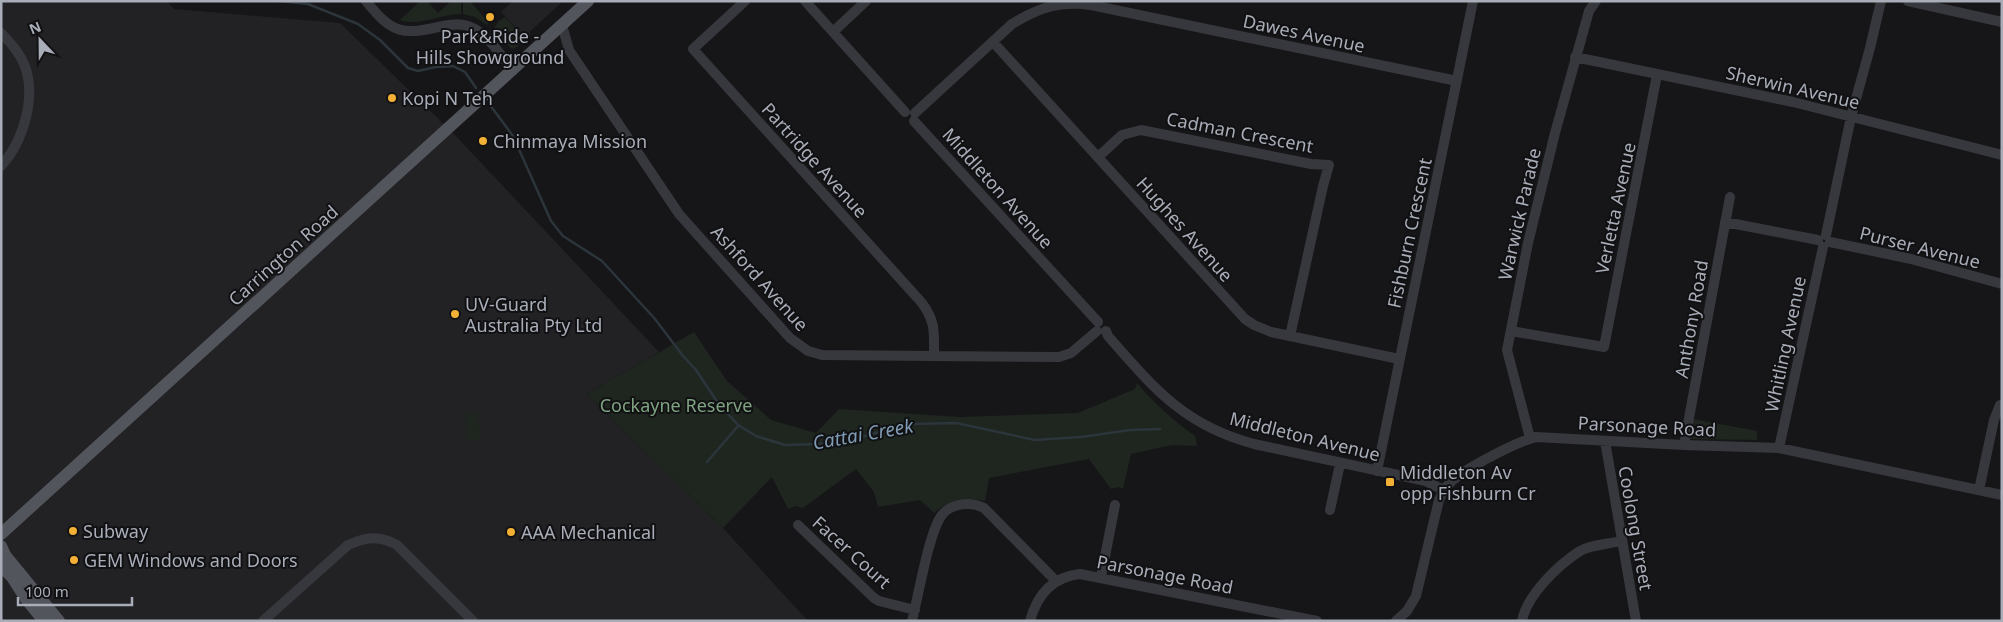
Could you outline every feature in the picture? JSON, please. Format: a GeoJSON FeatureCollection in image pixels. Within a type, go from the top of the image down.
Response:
{"type":"FeatureCollection","features":[{"type":"Feature","properties":{"kind":"main road","name":"Carrington Road"},"geometry":{"type":"LineString","coordinates":[[1,534],[588,1]]}},
{"type":"Feature","properties":{"kind":"main road"},"geometry":{"type":"LineString","coordinates":[[1,546],[59,621]]}},
{"type":"Feature","properties":{"kind":"main road"},"geometry":{"type":"LineString","coordinates":[[1,566],[12,577],[26,599],[44,621]]}},
{"type":"Feature","properties":{"kind":"street"},"geometry":{"type":"LineString","coordinates":[[366,1],[390,26],[405,32],[455,24],[474,28],[484,36],[513,70]]}},
{"type":"Feature","properties":{"kind":"street","name":"Partridge Avenue"},"geometry":{"type":"LineString","coordinates":[[745,1],[692,49],[922,302],[930,314],[934,327],[934,356]]}},
{"type":"Feature","properties":{"kind":"street","name":"Middleton Avenue"},"geometry":{"type":"LineString","coordinates":[[805,1],[911,115],[1160,394],[1193,419],[1234,438],[1340,464],[1426,481],[1443,490]]}},
{"type":"Feature","properties":{"kind":"street"},"geometry":{"type":"LineString","coordinates":[[833,32],[866,1]]}},
{"type":"Feature","properties":{"kind":"street","name":"Fishburn Crescent"},"geometry":{"type":"LineString","coordinates":[[1377,471],[1473,1]]}},
{"type":"Feature","properties":{"kind":"street","name":"Warwick Parade"},"geometry":{"type":"LineString","coordinates":[[1530,438],[1507,350],[1530,233],[1575,57],[1589,11],[1596,1]]}},
{"type":"Feature","properties":{"kind":"street","name":"Whitling Avenue"},"geometry":{"type":"LineString","coordinates":[[1779,448],[1851,117],[1870,48],[1880,1]]}},
{"type":"Feature","properties":{"kind":"street"},"geometry":{"type":"LineString","coordinates":[[1908,1],[2002,22]]}},
{"type":"Feature","properties":{"kind":"street","name":"Dawes Avenue"},"geometry":{"type":"LineString","coordinates":[[911,115],[1012,24],[1029,13],[1069,2],[1456,81]]}},
{"type":"Feature","properties":{"kind":"street","name":"Ashford Avenue"},"geometry":{"type":"LineString","coordinates":[[562,25],[569,50],[679,214],[790,338],[808,351],[822,355],[1059,357],[1071,353],[1100,328]]}},
{"type":"Feature","properties":{"kind":"street"},"geometry":{"type":"LineString","coordinates":[[1,33],[10,42],[24,64],[28,80],[29,97],[22,128],[15,145],[1,166]]}},
{"type":"Feature","properties":{"kind":"street","name":"Hughes Avenue"},"geometry":{"type":"LineString","coordinates":[[993,42],[1245,319],[1261,328],[1290,336],[1399,359]]}},
{"type":"Feature","properties":{"kind":"street","name":"Sherwin Avenue"},"geometry":{"type":"LineString","coordinates":[[1575,57],[1793,102],[2002,155]]}},
{"type":"Feature","properties":{"kind":"street","name":"Verletta Avenue"},"geometry":{"type":"LineString","coordinates":[[1511,331],[1605,352],[1657,75]]}},
{"type":"Feature","properties":{"kind":"street","name":"Cadman Crescent"},"geometry":{"type":"LineString","coordinates":[[1098,157],[1122,135],[1141,130],[1311,164],[1329,165],[1290,336]]}},
{"type":"Feature","properties":{"kind":"street","name":"Anthony Road"},"geometry":{"type":"LineString","coordinates":[[1684,446],[1730,197]]}},
{"type":"Feature","properties":{"kind":"street","name":"Purser Avenue"},"geometry":{"type":"LineString","coordinates":[[1725,222],[1911,259],[2002,284]]}},
{"type":"Feature","properties":{"kind":"street"},"geometry":{"type":"LineString","coordinates":[[1978,490],[1994,420],[2000,405]]}},
{"type":"Feature","properties":{"kind":"street","name":"Parsonage Road"},"geometry":{"type":"LineString","coordinates":[[1443,490],[1458,476],[1530,438],[1542,437],[1684,446],[1779,448],[2002,495]]}},
{"type":"Feature","properties":{"kind":"street","name":"Coolong Street"},"geometry":{"type":"LineString","coordinates":[[1605,441],[1636,621]]}},
{"type":"Feature","properties":{"kind":"street"},"geometry":{"type":"LineString","coordinates":[[1330,510],[1340,464]]}},
{"type":"Feature","properties":{"kind":"street"},"geometry":{"type":"LineString","coordinates":[[1396,621],[1407,611],[1416,596],[1443,490]]}},
{"type":"Feature","properties":{"kind":"street"},"geometry":{"type":"LineString","coordinates":[[912,621],[934,530],[942,515],[955,506],[968,504],[984,508],[1056,581]]}},
{"type":"Feature","properties":{"kind":"street"},"geometry":{"type":"LineString","coordinates":[[1101,577],[1115,504]]}},
{"type":"Feature","properties":{"kind":"street","name":"Facer Court"},"geometry":{"type":"LineString","coordinates":[[798,525],[874,598],[915,610]]}},
{"type":"Feature","properties":{"kind":"street"},"geometry":{"type":"LineString","coordinates":[[263,621],[348,545],[361,539],[373,537],[386,539],[397,545],[474,621]]}},
{"type":"Feature","properties":{"kind":"street"},"geometry":{"type":"LineString","coordinates":[[1522,621],[1523,613],[1539,586],[1581,550],[1621,541]]}},
{"type":"Feature","properties":{"kind":"street","name":"Parsonage Road"},"geometry":{"type":"LineString","coordinates":[[1030,621],[1033,608],[1040,596],[1056,581],[1067,576],[1080,574],[1317,621]]}},
{"type":"Feature","properties":{"kind":"shaded area"},"geometry":{"type":"Polygon","coordinates":[[[1,1],[167,1],[174,9],[340,23],[456,136],[659,352],[587,394],[723,528],[808,621],[1,621],[1,1]]]}},
{"type":"Feature","properties":{"kind":"shaded area"},"geometry":{"type":"Polygon","coordinates":[[[513,1],[563,1],[524,37],[501,12],[513,1]]]}},
{"type":"Feature","properties":{"kind":"green space"},"geometry":{"type":"Polygon","coordinates":[[[420,1],[427,1],[438,13],[451,1],[461,1],[461,14],[415,22],[400,20],[420,1]]]}},
{"type":"Feature","properties":{"kind":"green space"},"geometry":{"type":"Polygon","coordinates":[[[463,1],[470,1],[489,23],[487,25],[475,17],[463,14],[463,1]]]}},
{"type":"Feature","properties":{"kind":"green space"},"geometry":{"type":"Polygon","coordinates":[[[505,17],[523,37],[529,32],[531,34],[517,47],[512,49],[493,30],[498,22],[505,17]]]}},
{"type":"Feature","properties":{"kind":"green space","name":"Cockayne Reserve"},"geometry":{"type":"Polygon","coordinates":[[[694,332],[727,381],[771,420],[816,433],[839,409],[960,417],[1078,413],[1135,389],[1137,383],[1164,411],[1195,436],[1197,446],[1172,445],[1131,454],[1123,489],[1119,487],[1111,489],[1089,459],[989,478],[985,501],[958,500],[940,508],[934,513],[920,500],[878,507],[874,492],[856,469],[803,508],[796,506],[788,509],[772,477],[723,528],[587,394],[694,332]]]}},
{"type":"Feature","properties":{"kind":"green space"},"geometry":{"type":"Polygon","coordinates":[[[465,413],[478,413],[480,440],[467,441],[465,413]]]}},
{"type":"Feature","properties":{"kind":"green space"},"geometry":{"type":"Polygon","coordinates":[[[1693,419],[1757,431],[1757,440],[1691,439],[1693,419]]]}},
{"type":"Feature","properties":{"kind":"waterway","name":"Cattai Creek"},"geometry":{"type":"LineString","coordinates":[[280,1],[308,4],[358,24],[380,40],[408,68],[418,71],[453,66],[465,72],[476,88]]}},
{"type":"Feature","properties":{"kind":"waterway","name":"Cattai Creek"},"geometry":{"type":"LineString","coordinates":[[490,105],[513,136],[551,221],[563,236],[602,261],[655,319],[696,370],[718,403],[738,425],[756,436],[785,445],[818,444],[853,439],[910,424],[956,423],[1035,440],[1081,437],[1130,430],[1160,429]]}},
{"type":"Feature","properties":{"kind":"waterway"},"geometry":{"type":"LineString","coordinates":[[707,462],[738,426]]}},
{"type":"Feature","properties":{"kind":"place","name":"Park&Ride - Hills Showground"},"geometry":{"type":"Point","coordinates":[490,17]}},
{"type":"Feature","properties":{"kind":"place","name":"Kopi N Teh"},"geometry":{"type":"Point","coordinates":[392,98]}},
{"type":"Feature","properties":{"kind":"place","name":"Chinmaya Mission"},"geometry":{"type":"Point","coordinates":[483,141]}},
{"type":"Feature","properties":{"kind":"place","name":"UV-Guard Australia Pty Ltd"},"geometry":{"type":"Point","coordinates":[455,314]}},
{"type":"Feature","properties":{"kind":"place","name":"Middleton Av opp Fishburn Cr"},"geometry":{"type":"Point","coordinates":[1390,482]}},
{"type":"Feature","properties":{"kind":"place","name":"Subway"},"geometry":{"type":"Point","coordinates":[73,531]}},
{"type":"Feature","properties":{"kind":"place","name":"AAA Mechanical"},"geometry":{"type":"Point","coordinates":[511,532]}},
{"type":"Feature","properties":{"kind":"place","name":"GEM Windows and Doors"},"geometry":{"type":"Point","coordinates":[74,560]}}]}
